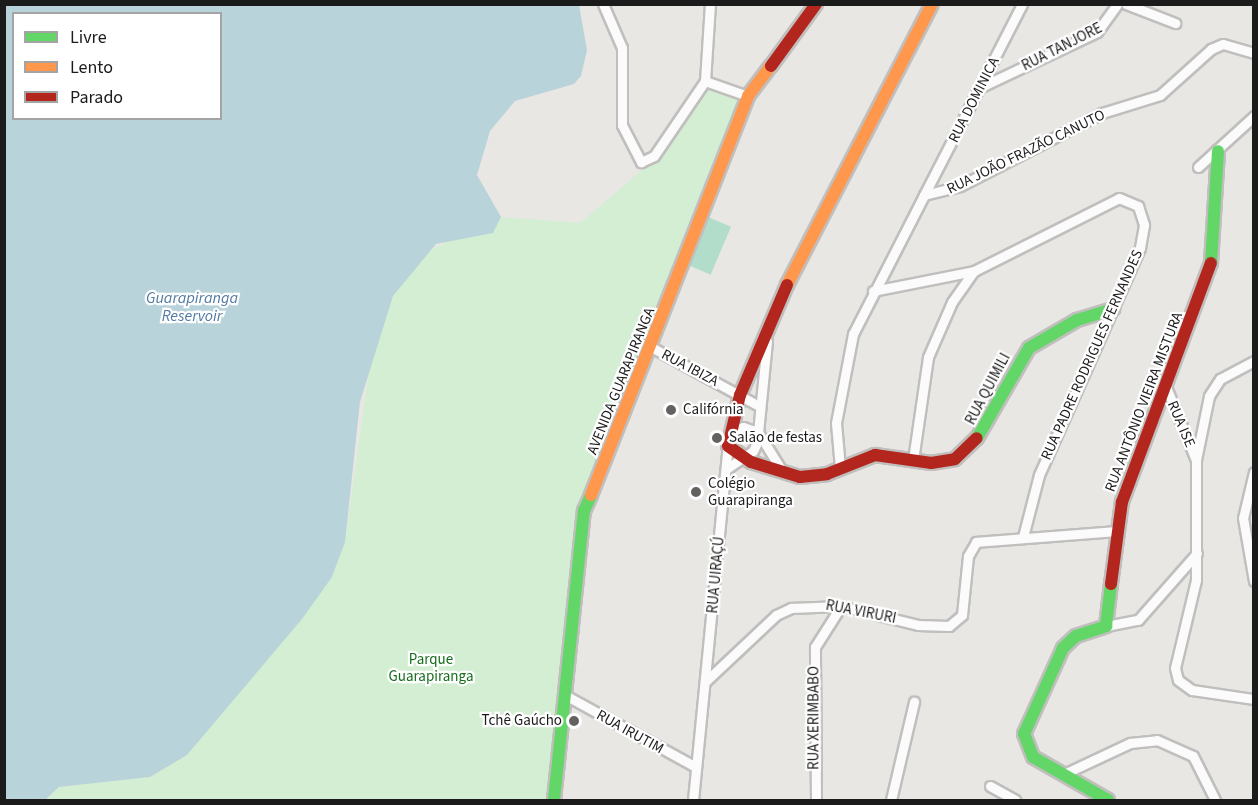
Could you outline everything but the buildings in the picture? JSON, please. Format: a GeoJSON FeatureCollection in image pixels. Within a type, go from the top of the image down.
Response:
{"type":"FeatureCollection","features":[{"type":"Feature","properties":{"kind":"street"},"geometry":{"type":"LineString","coordinates":[[603,4],[622,48],[622,125],[639,160],[654,156],[705,81],[710,4]]}},
{"type":"Feature","properties":{"kind":"street","name":"AVENIDA GUARAPIRANGA"},"geometry":{"type":"LineString","coordinates":[[554,801],[584,511],[653,348],[748,96],[816,4]]}},
{"type":"Feature","properties":{"kind":"street"},"geometry":{"type":"LineString","coordinates":[[728,446],[740,395],[788,282],[932,4]]}},
{"type":"Feature","properties":{"kind":"street","name":"RUA DOMINICA"},"geometry":{"type":"LineString","coordinates":[[924,195],[1022,4]]}},
{"type":"Feature","properties":{"kind":"street","name":"RUA TANJORE"},"geometry":{"type":"LineString","coordinates":[[981,87],[1087,38],[1110,21],[1117,4]]}},
{"type":"Feature","properties":{"kind":"street"},"geometry":{"type":"LineString","coordinates":[[1126,4],[1175,23]]}},
{"type":"Feature","properties":{"kind":"street","name":"RUA JOÃO FRAZÃO CANUTO"},"geometry":{"type":"LineString","coordinates":[[924,195],[960,186],[1102,113],[1160,96],[1217,47],[1254,53]]}},
{"type":"Feature","properties":{"kind":"street"},"geometry":{"type":"LineString","coordinates":[[705,81],[748,96]]}},
{"type":"Feature","properties":{"kind":"street"},"geometry":{"type":"LineString","coordinates":[[1197,167],[1218,151],[1254,116]]}},
{"type":"Feature","properties":{"kind":"street","name":"RUA ANTÔNIO VIEIRA MISTURA"},"geometry":{"type":"LineString","coordinates":[[1106,626],[1116,531],[1131,473],[1166,387],[1215,253],[1218,151]]}},
{"type":"Feature","properties":{"kind":"street"},"geometry":{"type":"LineString","coordinates":[[840,468],[836,423],[844,364],[873,291],[924,195]]}},
{"type":"Feature","properties":{"kind":"street","name":"RUA PADRE RODRIGUES FERNANDES"},"geometry":{"type":"LineString","coordinates":[[873,291],[974,271],[1109,202],[1130,201],[1142,214],[1143,236],[1039,475],[1023,537]]}},
{"type":"Feature","properties":{"kind":"street"},"geometry":{"type":"LineString","coordinates":[[913,460],[928,357],[952,302],[974,271]]}},
{"type":"Feature","properties":{"kind":"street","name":"RUA QUIMILI"},"geometry":{"type":"LineString","coordinates":[[728,446],[741,457],[784,473],[816,477],[875,455],[946,462],[966,452],[994,414],[1029,348],[1077,320],[1113,309]]}},
{"type":"Feature","properties":{"kind":"street"},"geometry":{"type":"LineString","coordinates":[[726,469],[741,457],[758,435],[757,405],[768,332]]}},
{"type":"Feature","properties":{"kind":"street","name":"RUA IBIZA"},"geometry":{"type":"LineString","coordinates":[[653,348],[757,405]]}},
{"type":"Feature","properties":{"kind":"street"},"geometry":{"type":"LineString","coordinates":[[1254,361],[1212,389],[1196,460],[1197,554],[1192,608],[1175,674],[1192,690],[1254,699]]}},
{"type":"Feature","properties":{"kind":"street","name":"RUA ISE"},"geometry":{"type":"LineString","coordinates":[[1166,387],[1196,460]]}},
{"type":"Feature","properties":{"kind":"street"},"geometry":{"type":"LineString","coordinates":[[730,432],[743,428],[758,435],[784,473]]}},
{"type":"Feature","properties":{"kind":"street","name":"RUA UIRAÇÚ"},"geometry":{"type":"LineString","coordinates":[[693,801],[728,446]]}},
{"type":"Feature","properties":{"kind":"street"},"geometry":{"type":"LineString","coordinates":[[1254,472],[1243,518],[1254,581]]}},
{"type":"Feature","properties":{"kind":"street"},"geometry":{"type":"LineString","coordinates":[[1023,537],[1116,531]]}},
{"type":"Feature","properties":{"kind":"street","name":"RUA VIRURI"},"geometry":{"type":"LineString","coordinates":[[706,681],[776,615],[806,605],[841,606],[937,628],[956,623],[964,608],[968,556],[976,542],[1023,537]]}},
{"type":"Feature","properties":{"kind":"street"},"geometry":{"type":"LineString","coordinates":[[1108,801],[1066,773],[1033,757],[1024,734],[1063,648],[1076,636],[1106,626],[1138,621],[1197,554]]}},
{"type":"Feature","properties":{"kind":"street","name":"RUA XERIMBABO"},"geometry":{"type":"LineString","coordinates":[[816,801],[815,647],[841,606]]}},
{"type":"Feature","properties":{"kind":"street","name":"RUA IRUTIM"},"geometry":{"type":"LineString","coordinates":[[565,695],[696,767]]}},
{"type":"Feature","properties":{"kind":"street"},"geometry":{"type":"LineString","coordinates":[[891,801],[915,702]]}},
{"type":"Feature","properties":{"kind":"street"},"geometry":{"type":"LineString","coordinates":[[1066,773],[1130,743],[1157,740],[1193,756],[1215,801]]}},
{"type":"Feature","properties":{"kind":"street"},"geometry":{"type":"LineString","coordinates":[[990,786],[1016,801]]}},
{"type":"Feature","properties":{"kind":"green space","name":"Parque Guarapiranga"},"geometry":{"type":"Polygon","coordinates":[[[710,86],[741,99],[650,351],[580,509],[550,800],[45,800],[59,787],[150,777],[187,755],[332,577],[345,542],[370,363],[393,296],[426,253],[450,240],[493,233],[501,217],[580,223],[649,164],[710,86]]]}},
{"type":"Feature","properties":{"kind":"green space"},"geometry":{"type":"Polygon","coordinates":[[[708,217],[731,227],[711,275],[688,265],[708,217]]]}},
{"type":"Feature","properties":{"kind":"water","name":"Guarapiranga Reservoir"},"geometry":{"type":"Polygon","coordinates":[[[5,4],[579,5],[587,50],[581,76],[574,84],[515,101],[490,131],[477,175],[501,217],[493,233],[436,244],[393,296],[360,402],[345,542],[332,577],[302,619],[187,755],[150,777],[59,787],[45,800],[5,800],[5,4]]]}},
{"type":"Feature","properties":{"kind":"traffic: fast"},"geometry":{"type":"LineString","coordinates":[[1211,263],[1218,151]]}},
{"type":"Feature","properties":{"kind":"traffic: fast"},"geometry":{"type":"LineString","coordinates":[[977,438],[1029,348],[1077,320],[1113,309]]}},
{"type":"Feature","properties":{"kind":"traffic: fast"},"geometry":{"type":"LineString","coordinates":[[554,800],[584,511],[591,495]]}},
{"type":"Feature","properties":{"kind":"traffic: fast"},"geometry":{"type":"LineString","coordinates":[[1108,800],[1033,757],[1024,734],[1063,648],[1076,636],[1106,626],[1111,584]]}},
{"type":"Feature","properties":{"kind":"traffic: slow"},"geometry":{"type":"LineString","coordinates":[[787,285],[932,4]]}},
{"type":"Feature","properties":{"kind":"traffic: slow"},"geometry":{"type":"LineString","coordinates":[[591,495],[748,96],[771,66]]}},
{"type":"Feature","properties":{"kind":"traffic: jam"},"geometry":{"type":"LineString","coordinates":[[771,66],[816,4]]}},
{"type":"Feature","properties":{"kind":"traffic: jam"},"geometry":{"type":"LineString","coordinates":[[1111,584],[1122,502],[1211,263]]}},
{"type":"Feature","properties":{"kind":"traffic: jam"},"geometry":{"type":"LineString","coordinates":[[787,285],[740,395],[728,446],[751,462],[800,477],[827,474],[875,455],[931,463],[955,459],[977,438]]}},
{"type":"Feature","properties":{"kind":"place","name":"Califórnia"},"geometry":{"type":"Point","coordinates":[671,410]}},
{"type":"Feature","properties":{"kind":"place","name":"Salão de festas"},"geometry":{"type":"Point","coordinates":[717,438]}},
{"type":"Feature","properties":{"kind":"place","name":"Colégio Guarapiranga"},"geometry":{"type":"Point","coordinates":[696,492]}},
{"type":"Feature","properties":{"kind":"place","name":"Tchê Gaúcho"},"geometry":{"type":"Point","coordinates":[574,721]}}]}
